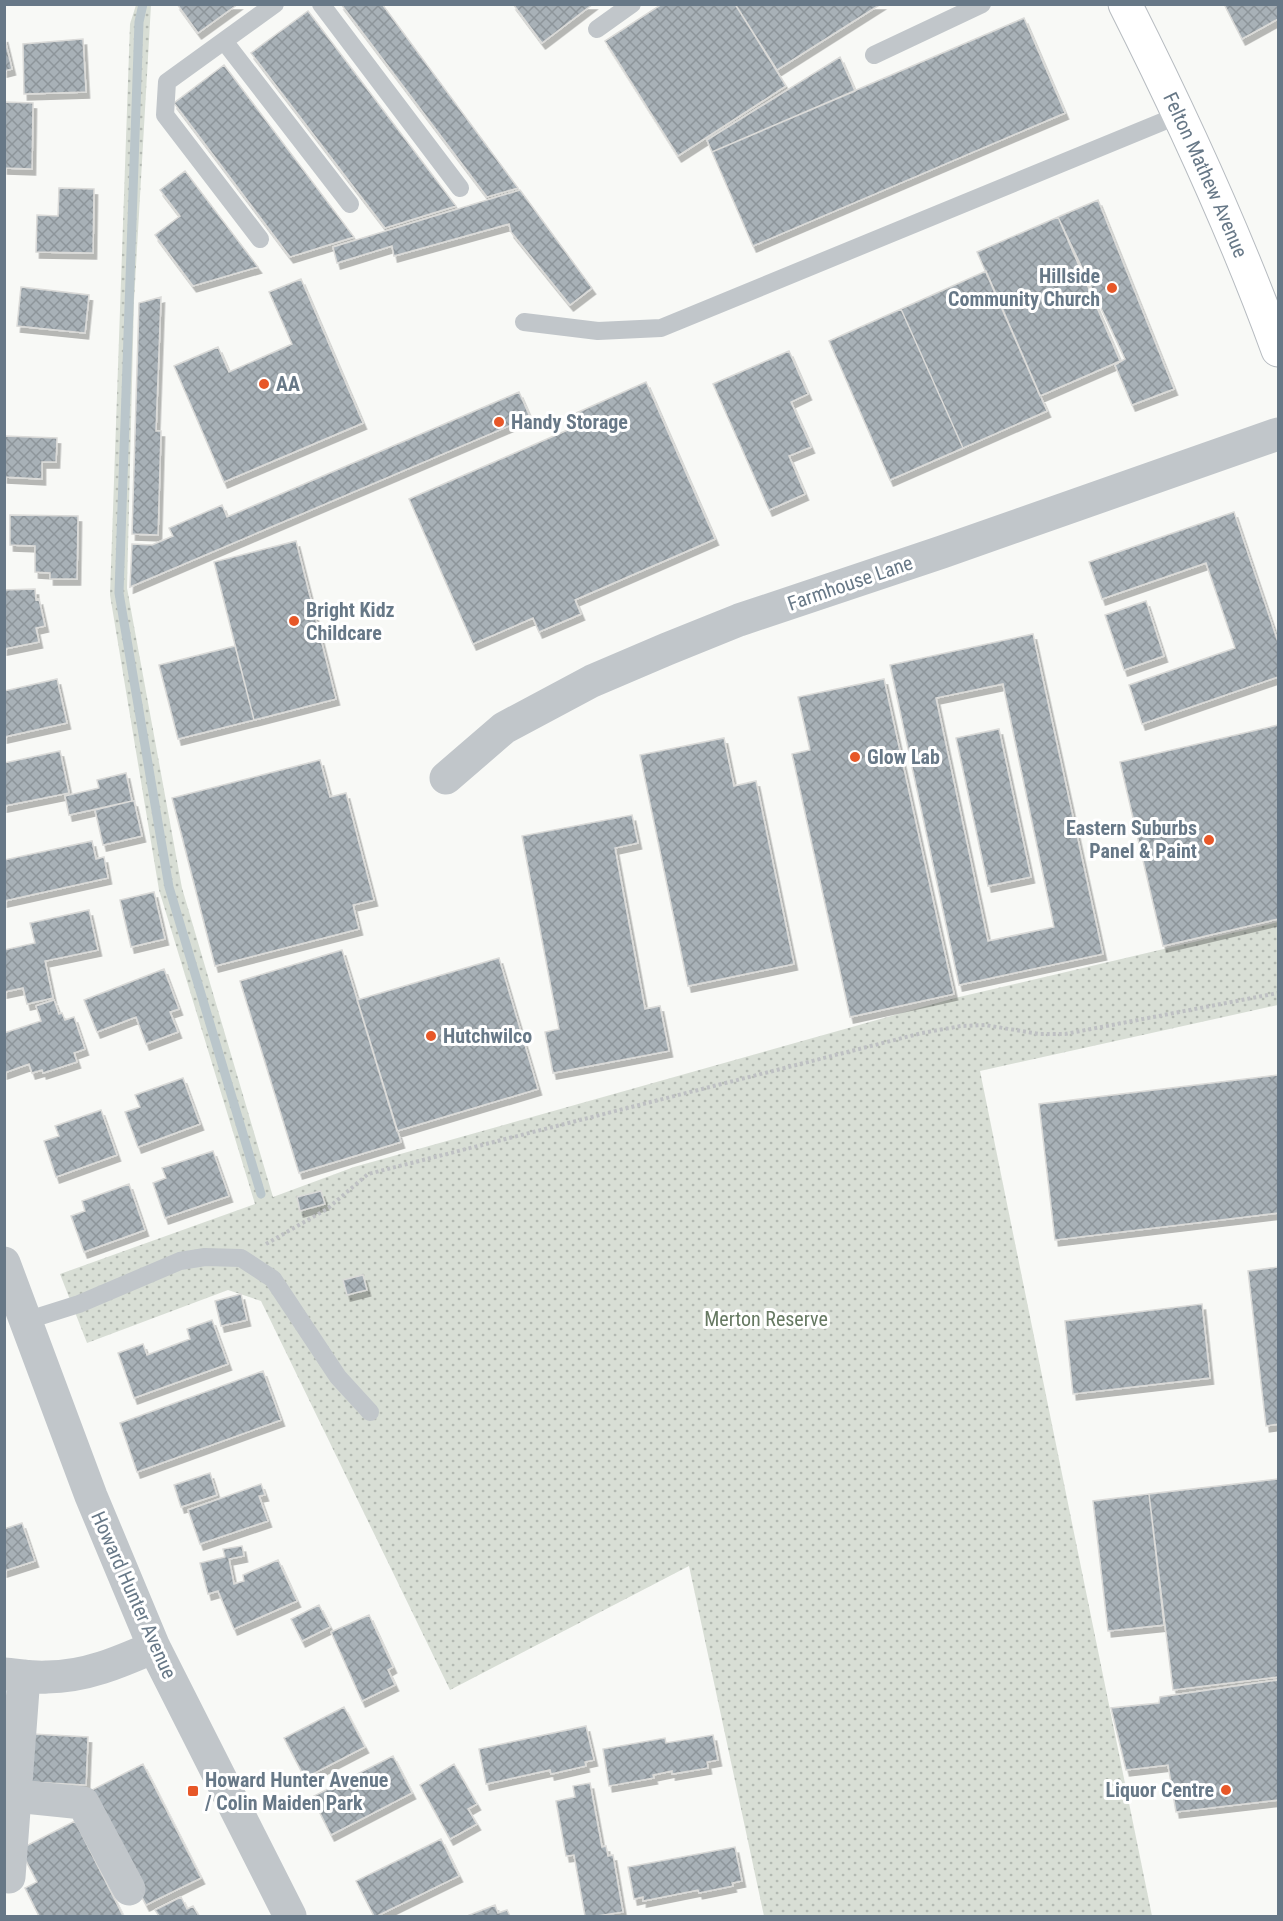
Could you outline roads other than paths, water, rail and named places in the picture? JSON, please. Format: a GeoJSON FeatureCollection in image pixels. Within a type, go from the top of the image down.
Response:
{"type":"FeatureCollection","features":[{"type":"Feature","properties":{"kind":"street","name":"Felton Mathew Avenue"},"geometry":{"type":"LineString","coordinates":[[1125,4],[1179,115],[1236,243],[1278,350]]}},
{"type":"Feature","properties":{"kind":"street","name":"Farmhouse Lane"},"geometry":{"type":"LineString","coordinates":[[446,778],[504,728],[592,681],[667,648],[739,620],[931,556],[1278,434]]}},
{"type":"Feature","properties":{"kind":"street","name":"Howard Hunter Avenue"},"geometry":{"type":"LineString","coordinates":[[4,1263],[91,1496],[154,1647],[290,1917]]}},
{"type":"Feature","properties":{"kind":"street"},"geometry":{"type":"LineString","coordinates":[[9,1877],[15,1796],[14,1675],[47,1677],[76,1674],[113,1665],[154,1647]]}},
{"type":"Feature","properties":{"kind":"street"},"geometry":{"type":"LineString","coordinates":[[15,1796],[83,1803],[129,1889]]}},
{"type":"Feature","properties":{"kind":"lane"},"geometry":{"type":"LineString","coordinates":[[260,239],[165,115],[167,82],[275,4]]}},
{"type":"Feature","properties":{"kind":"lane"},"geometry":{"type":"LineString","coordinates":[[321,4],[460,188]]}},
{"type":"Feature","properties":{"kind":"lane"},"geometry":{"type":"LineString","coordinates":[[597,29],[632,4]]}},
{"type":"Feature","properties":{"kind":"lane"},"geometry":{"type":"LineString","coordinates":[[874,55],[982,4]]}},
{"type":"Feature","properties":{"kind":"lane"},"geometry":{"type":"LineString","coordinates":[[224,41],[350,204]]}},
{"type":"Feature","properties":{"kind":"lane"},"geometry":{"type":"LineString","coordinates":[[524,322],[598,331],[661,328],[1179,115]]}},
{"type":"Feature","properties":{"kind":"lane"},"geometry":{"type":"LineString","coordinates":[[25,1321],[79,1304],[180,1261],[205,1257],[242,1258],[273,1279],[338,1377],[370,1412]]}},
{"type":"Feature","properties":{"kind":"waterway"},"geometry":{"type":"LineString","coordinates":[[143,4],[139,22],[119,593],[169,887],[261,1194]]}},
{"type":"Feature","properties":{"kind":"place","name":"Hillside Community Church"},"geometry":{"type":"Point","coordinates":[1112,288]}},
{"type":"Feature","properties":{"kind":"place","name":"AA"},"geometry":{"type":"Point","coordinates":[264,384]}},
{"type":"Feature","properties":{"kind":"place","name":"Handy Storage"},"geometry":{"type":"Point","coordinates":[499,422]}},
{"type":"Feature","properties":{"kind":"place","name":"Bright Kidz Childcare"},"geometry":{"type":"Point","coordinates":[294,621]}},
{"type":"Feature","properties":{"kind":"place","name":"Glow Lab"},"geometry":{"type":"Point","coordinates":[855,757]}},
{"type":"Feature","properties":{"kind":"place","name":"Eastern Suburbs Panel & Paint"},"geometry":{"type":"Point","coordinates":[1209,840]}},
{"type":"Feature","properties":{"kind":"place","name":"Hutchwilco"},"geometry":{"type":"Point","coordinates":[431,1036]}},
{"type":"Feature","properties":{"kind":"place","name":"Liquor Centre"},"geometry":{"type":"Point","coordinates":[1226,1790]}},
{"type":"Feature","properties":{"kind":"place","name":"Howard Hunter Avenue / Colin Maiden Park"},"geometry":{"type":"Point","coordinates":[193,1791]}},
{"type":"Feature","properties":{"kind":"park label","name":"Merton Reserve"},"geometry":{"type":"Point","coordinates":[766,1319]}}]}
